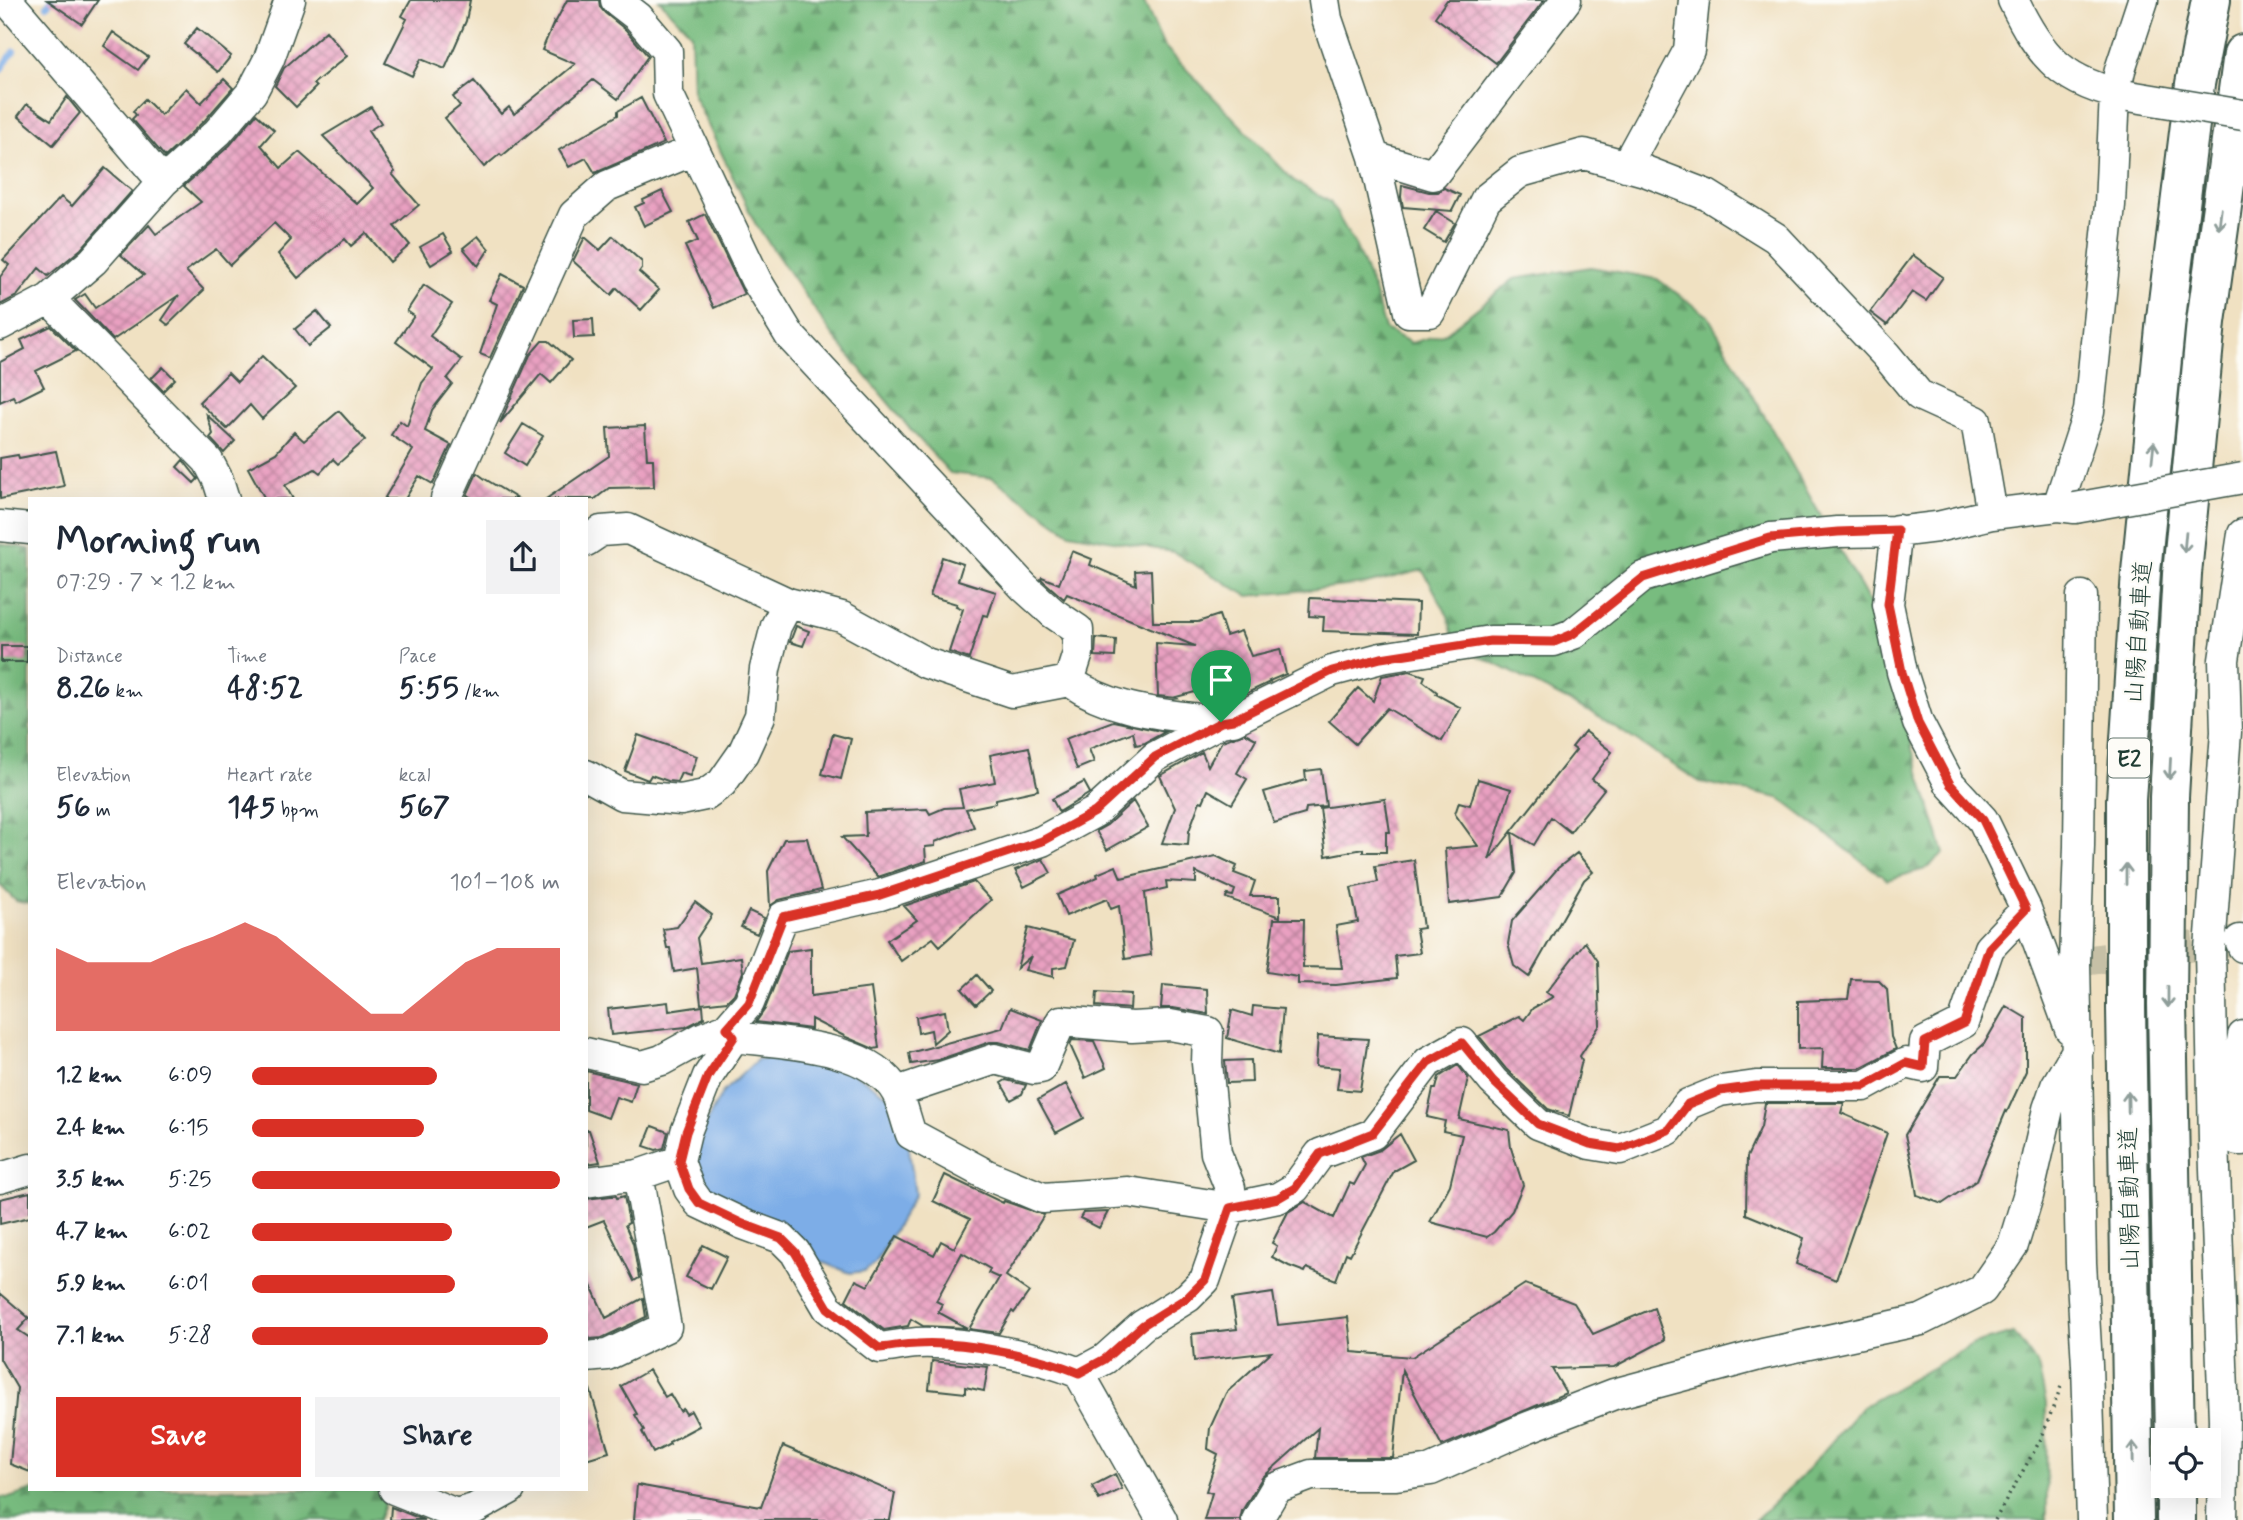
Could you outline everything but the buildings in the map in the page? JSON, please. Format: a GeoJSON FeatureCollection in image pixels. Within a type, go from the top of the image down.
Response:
{"type":"FeatureCollection","features":[{"type":"Feature","properties":{"kind":"highway","name":"山陽自動車道"},"geometry":{"type":"LineString","coordinates":[[2134,1520],[2126,1008],[2126,800],[2141,572],[2166,318],[2195,84],[2211,0]]}},
{"type":"Feature","properties":{"kind":"highway","name":"山陽自動車道"},"geometry":{"type":"LineString","coordinates":[[2175,1428],[2167,1004],[2169,797],[2182,574],[2205,335],[2243,54]]}},
{"type":"Feature","properties":{"kind":"highway"},"geometry":{"type":"LineString","coordinates":[[2176,1498],[2176,1520]]}},
{"type":"Feature","properties":{"kind":"street"},"geometry":{"type":"LineString","coordinates":[[7,0],[163,183]]}},
{"type":"Feature","properties":{"kind":"street"},"geometry":{"type":"LineString","coordinates":[[0,325],[49,299],[93,261],[163,183],[218,132],[252,92],[268,59],[290,0]]}},
{"type":"Feature","properties":{"kind":"street"},"geometry":{"type":"LineString","coordinates":[[616,0],[638,17],[667,51],[668,94],[756,280],[790,337],[1024,587],[1052,613],[1078,631],[1078,653],[1069,681]]}},
{"type":"Feature","properties":{"kind":"street"},"geometry":{"type":"LineString","coordinates":[[1324,0],[1327,19],[1374,157],[1409,312],[1430,312],[1486,199],[1520,172],[1584,154],[1645,171],[1707,195],[1776,238],[1886,355],[1919,395],[1976,421],[1992,514]]}},
{"type":"Feature","properties":{"kind":"street"},"geometry":{"type":"LineString","coordinates":[[1374,157],[1433,175],[1566,0]]}},
{"type":"Feature","properties":{"kind":"street"},"geometry":{"type":"LineString","coordinates":[[1626,166],[1689,50],[1694,0]]}},
{"type":"Feature","properties":{"kind":"street"},"geometry":{"type":"LineString","coordinates":[[2013,0],[2026,27],[2047,56],[2063,71],[2083,83],[2122,94],[2243,115]]}},
{"type":"Feature","properties":{"kind":"street"},"geometry":{"type":"LineString","coordinates":[[2066,507],[2089,411],[2122,94],[2120,70],[2143,0]]}},
{"type":"Feature","properties":{"kind":"street"},"geometry":{"type":"LineString","coordinates":[[447,497],[574,215],[607,186],[694,150]]}},
{"type":"Feature","properties":{"kind":"street"},"geometry":{"type":"LineString","coordinates":[[49,299],[208,461],[223,497]]}},
{"type":"Feature","properties":{"kind":"street"},"geometry":{"type":"LineString","coordinates":[[1162,1520],[1079,1373],[1055,1363],[970,1347],[919,1343],[879,1348],[828,1308],[795,1252],[781,1238],[699,1203],[689,1189],[679,1161],[686,1132],[708,1076],[749,1003],[783,917],[880,895],[1042,841],[1095,812],[1155,757],[1221,722],[1243,715],[1332,671],[1381,658],[1490,641],[1554,642],[1573,634],[1643,578],[1770,538],[1937,527],[1992,514],[2066,507],[2243,478]]}},
{"type":"Feature","properties":{"kind":"street"},"geometry":{"type":"LineString","coordinates":[[0,526],[28,529]]}},
{"type":"Feature","properties":{"kind":"street"},"geometry":{"type":"LineString","coordinates":[[588,540],[601,531],[628,529],[788,603],[842,617],[926,663],[1012,692],[1069,681],[1086,693],[1122,708],[1221,722]]}},
{"type":"Feature","properties":{"kind":"street"},"geometry":{"type":"LineString","coordinates":[[1897,530],[1888,604],[1902,672],[1918,723],[1950,784],[1983,820],[2026,909],[2078,1049]]}},
{"type":"Feature","properties":{"kind":"street"},"geometry":{"type":"LineString","coordinates":[[2221,1520],[2224,1420],[2214,1155],[2210,949],[2227,732],[2224,660],[2243,534]]}},
{"type":"Feature","properties":{"kind":"street"},"geometry":{"type":"LineString","coordinates":[[2082,596],[2075,962],[2081,1264],[2092,1520]]}},
{"type":"Feature","properties":{"kind":"street"},"geometry":{"type":"LineString","coordinates":[[588,776],[622,795],[681,800],[705,795],[722,783],[743,753],[760,716],[770,647],[776,626],[788,603]]}},
{"type":"Feature","properties":{"kind":"street"},"geometry":{"type":"LineString","coordinates":[[588,1053],[642,1066],[662,1060],[702,1038],[731,1033],[845,1054],[878,1070],[897,1092],[911,1133],[987,1175],[1043,1198],[1128,1192],[1230,1208],[1278,1198],[1295,1188],[1320,1154],[1373,1133],[1428,1062],[1462,1043],[1493,1081],[1538,1124],[1590,1144],[1620,1149],[1668,1130],[1688,1104],[1720,1091],[1756,1086],[1864,1086],[1906,1063],[1923,1067],[1925,1042],[1964,1023],[1989,948],[2026,909]]}},
{"type":"Feature","properties":{"kind":"street"},"geometry":{"type":"LineString","coordinates":[[897,1092],[995,1059],[1034,1069],[1041,1068],[1061,1021],[1132,1027],[1170,1025],[1208,1032],[1207,1063],[1216,1153],[1230,1188],[1230,1208],[1205,1280],[1188,1297],[1143,1325],[1105,1359],[1079,1373]]}},
{"type":"Feature","properties":{"kind":"street"},"geometry":{"type":"LineString","coordinates":[[2243,1036],[2233,1094],[2238,1140],[2243,1140]]}},
{"type":"Feature","properties":{"kind":"street"},"geometry":{"type":"LineString","coordinates":[[1257,1520],[1276,1488],[1311,1475],[1396,1475],[1431,1471],[1614,1394],[1763,1354],[1921,1320],[1982,1290],[2013,1245],[2052,1097],[2078,1049]]}},
{"type":"Feature","properties":{"kind":"street"},"geometry":{"type":"LineString","coordinates":[[588,1182],[638,1175],[679,1161]]}},
{"type":"Feature","properties":{"kind":"street"},"geometry":{"type":"LineString","coordinates":[[0,1178],[28,1170]]}},
{"type":"Feature","properties":{"kind":"street"},"geometry":{"type":"LineString","coordinates":[[588,1357],[607,1355],[666,1327],[638,1175]]}},
{"type":"Feature","properties":{"kind":"street"},"geometry":{"type":"LineString","coordinates":[[398,1491],[456,1517],[506,1491]]}},
{"type":"Feature","properties":{"kind":"path"},"geometry":{"type":"LineString","coordinates":[[1995,1520],[2041,1439],[2063,1381]]}},
{"type":"Feature","properties":{"kind":"green space"},"geometry":{"type":"Polygon","coordinates":[[[659,0],[1143,0],[1163,45],[1293,180],[1330,202],[1356,247],[1374,291],[1385,329],[1411,343],[1446,333],[1514,279],[1591,267],[1657,279],[1708,316],[1897,651],[1912,749],[1944,854],[1925,869],[1887,880],[1779,798],[1700,782],[1598,716],[1455,645],[1448,616],[1423,570],[1366,584],[1248,596],[1173,552],[1070,533],[993,478],[950,473],[833,336],[755,223],[693,94],[691,33],[659,0]]]}},
{"type":"Feature","properties":{"kind":"green space"},"geometry":{"type":"Polygon","coordinates":[[[0,544],[28,549],[28,904],[16,901],[0,885],[0,544]]]}},
{"type":"Feature","properties":{"kind":"green space"},"geometry":{"type":"Polygon","coordinates":[[[2014,1333],[2038,1366],[2046,1403],[2047,1520],[1755,1520],[1800,1478],[1862,1407],[1974,1344],[2014,1333]]]}},
{"type":"Feature","properties":{"kind":"green space"},"geometry":{"type":"Polygon","coordinates":[[[30,1491],[387,1491],[378,1520],[0,1520],[0,1497],[9,1498],[30,1491]]]}},
{"type":"Feature","properties":{"kind":"water"},"geometry":{"type":"Polygon","coordinates":[[[798,1055],[832,1059],[890,1097],[909,1148],[915,1194],[875,1264],[865,1271],[850,1273],[805,1255],[704,1193],[694,1171],[701,1132],[722,1093],[758,1059],[798,1055]]]}},
{"type":"Feature","properties":{"kind":"waterway"},"geometry":{"type":"LineString","coordinates":[[47,6],[51,0]]}},
{"type":"Feature","properties":{"kind":"waterway"},"geometry":{"type":"LineString","coordinates":[[0,71],[14,51]]}},
{"type":"Feature","properties":{"kind":"tunnel"},"geometry":{"type":"LineString","coordinates":[[2075,962],[2240,940]]}},
{"type":"Feature","properties":{"kind":"route"},"geometry":{"type":"LineString","coordinates":[[1897,530],[1888,604],[1902,672],[1918,723],[1950,784],[1983,820],[2026,909],[1989,948],[1964,1023],[1925,1042],[1923,1067],[1906,1063],[1864,1086],[1756,1086],[1720,1091],[1688,1104],[1668,1130],[1620,1149],[1590,1144],[1538,1124],[1493,1081],[1462,1043],[1428,1062],[1373,1133],[1320,1154],[1295,1188],[1278,1198],[1230,1208],[1205,1280],[1188,1297],[1143,1325],[1105,1359],[1079,1373],[1055,1363],[970,1347],[919,1343],[879,1348],[828,1308],[795,1252],[781,1238],[699,1203],[689,1189],[679,1161],[686,1132],[708,1076],[734,1037],[727,1028],[749,1003],[783,917],[880,895],[1042,841],[1095,812],[1155,757],[1221,722],[1233,720],[1332,671],[1381,658],[1490,641],[1554,642],[1573,634],[1643,578],[1770,538],[1897,530]]}}]}
